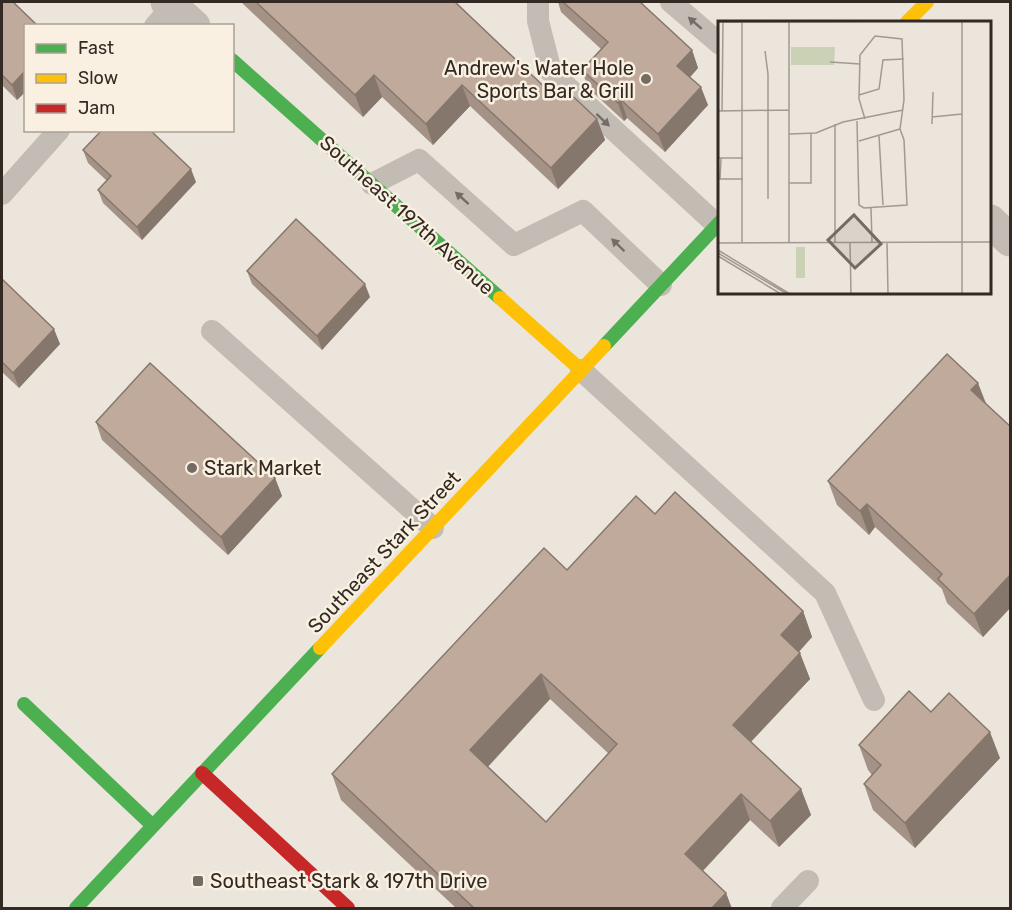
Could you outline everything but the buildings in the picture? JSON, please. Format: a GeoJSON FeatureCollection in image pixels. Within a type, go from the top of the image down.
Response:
{"type":"FeatureCollection","features":[{"type":"Feature","properties":{"kind":"main road"},"geometry":{"type":"LineString","coordinates":[[908,21],[927,2]]}},
{"type":"Feature","properties":{"kind":"main road","name":"Southeast 197th Avenue"},"geometry":{"type":"LineString","coordinates":[[234,62],[581,370]]}},
{"type":"Feature","properties":{"kind":"main road","name":"Southeast Stark Street"},"geometry":{"type":"LineString","coordinates":[[76,909],[718,224]]}},
{"type":"Feature","properties":{"kind":"main road"},"geometry":{"type":"LineString","coordinates":[[24,704],[153,826]]}},
{"type":"Feature","properties":{"kind":"main road"},"geometry":{"type":"LineString","coordinates":[[202,773],[348,909]]}},
{"type":"Feature","properties":{"kind":"street"},"geometry":{"type":"LineString","coordinates":[[991,221],[1011,240]]}},
{"type":"Feature","properties":{"kind":"lane"},"geometry":{"type":"LineString","coordinates":[[537,2],[538,21],[551,72],[718,224]]}},
{"type":"Feature","properties":{"kind":"lane"},"geometry":{"type":"LineString","coordinates":[[671,2],[718,42]]}},
{"type":"Feature","properties":{"kind":"lane"},"geometry":{"type":"LineString","coordinates":[[2,194],[57,132]]}},
{"type":"Feature","properties":{"kind":"lane"},"geometry":{"type":"LineString","coordinates":[[372,184],[419,160],[514,245],[583,211],[661,285]]}},
{"type":"Feature","properties":{"kind":"lane"},"geometry":{"type":"LineString","coordinates":[[212,331],[433,528]]}},
{"type":"Feature","properties":{"kind":"lane"},"geometry":{"type":"LineString","coordinates":[[581,370],[825,593],[874,700]]}},
{"type":"Feature","properties":{"kind":"lane"},"geometry":{"type":"LineString","coordinates":[[782,909],[808,880]]}},
{"type":"Feature","properties":{"kind":"traffic: fast"},"geometry":{"type":"LineString","coordinates":[[234,62],[500,298]]}},
{"type":"Feature","properties":{"kind":"traffic: fast"},"geometry":{"type":"LineString","coordinates":[[604,346],[718,224]]}},
{"type":"Feature","properties":{"kind":"traffic: fast"},"geometry":{"type":"LineString","coordinates":[[76,908],[320,648]]}},
{"type":"Feature","properties":{"kind":"traffic: fast"},"geometry":{"type":"LineString","coordinates":[[24,704],[153,826]]}},
{"type":"Feature","properties":{"kind":"traffic: slow"},"geometry":{"type":"LineString","coordinates":[[908,21],[927,2]]}},
{"type":"Feature","properties":{"kind":"traffic: slow"},"geometry":{"type":"LineString","coordinates":[[500,298],[581,370]]}},
{"type":"Feature","properties":{"kind":"traffic: slow"},"geometry":{"type":"LineString","coordinates":[[320,648],[604,346]]}},
{"type":"Feature","properties":{"kind":"traffic: jam"},"geometry":{"type":"LineString","coordinates":[[202,773],[348,908]]}},
{"type":"Feature","properties":{"kind":"place","name":"Andrew's Water Hole Sports Bar & Grill"},"geometry":{"type":"Point","coordinates":[646,79]}},
{"type":"Feature","properties":{"kind":"place","name":"Stark Market"},"geometry":{"type":"Point","coordinates":[192,468]}},
{"type":"Feature","properties":{"kind":"place","name":"Southeast Stark & 197th Drive"},"geometry":{"type":"Point","coordinates":[198,881]}}]}
